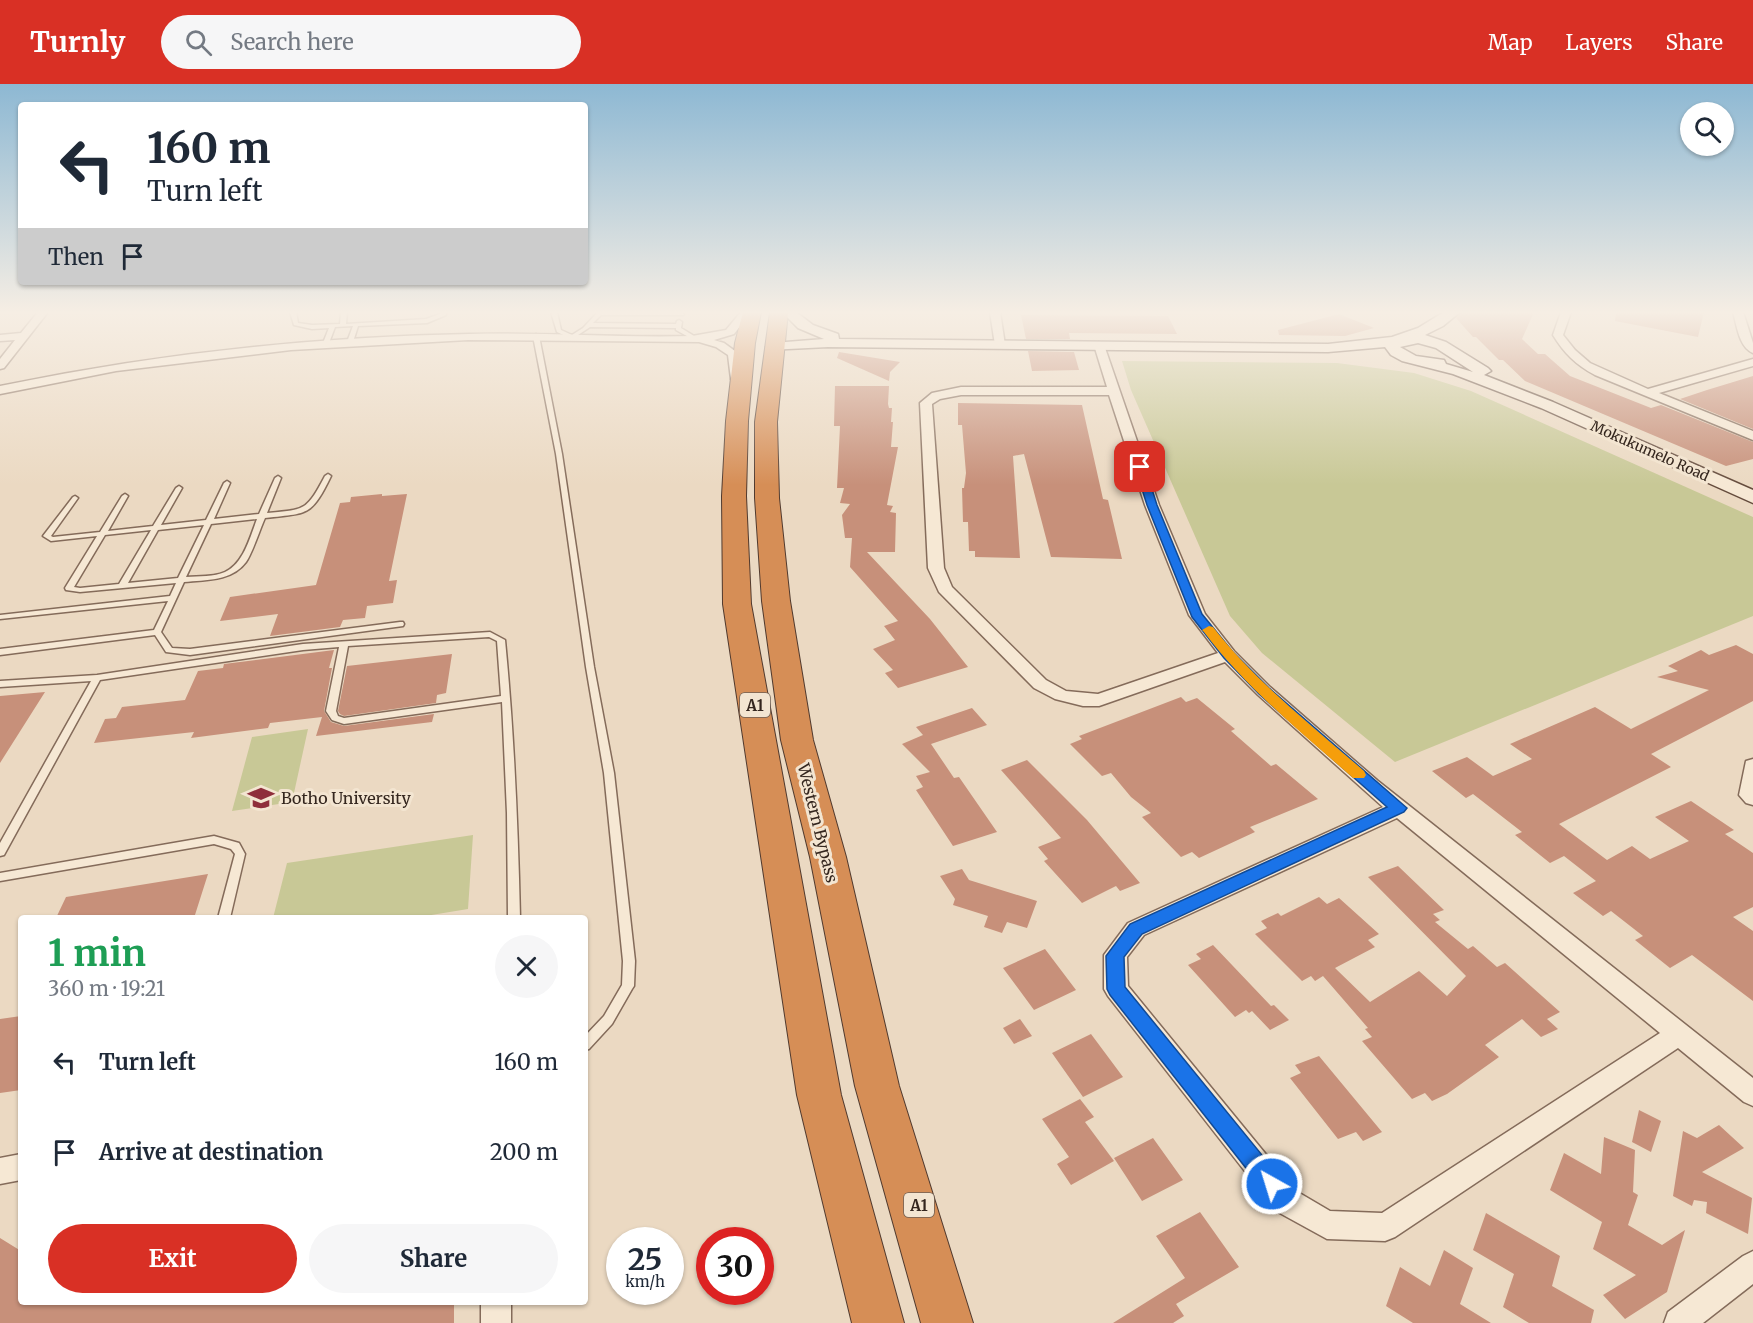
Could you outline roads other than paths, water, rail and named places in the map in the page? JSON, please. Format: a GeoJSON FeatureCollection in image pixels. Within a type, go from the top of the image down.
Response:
{"type":"FeatureCollection","features":[{"type":"Feature","properties":{"kind":"highway","name":"A1"},"geometry":{"type":"LineString","coordinates":[[742,370],[734,496],[737,604],[819,1095],[866,1323]]}},
{"type":"Feature","properties":{"kind":"highway","name":"Western Bypass"},"geometry":{"type":"LineString","coordinates":[[771,370],[766,422],[767,498],[776,601],[797,740],[828,857],[877,1086],[947,1323]]}},
{"type":"Feature","properties":{"kind":"highway","name":"A1"},"geometry":{"type":"LineString","coordinates":[[877,1086],[961,1323]]}},
{"type":"Feature","properties":{"kind":"highway","name":"A1"},"geometry":{"type":"LineString","coordinates":[[819,1095],[878,1323]]}},
{"type":"Feature","properties":{"kind":"street"},"geometry":{"type":"LineString","coordinates":[[0,390],[102,370]]}},
{"type":"Feature","properties":{"kind":"street"},"geometry":{"type":"LineString","coordinates":[[735,370],[739,403]]}},
{"type":"Feature","properties":{"kind":"street"},"geometry":{"type":"LineString","coordinates":[[1107,370],[1122,410],[1152,505],[1197,615],[1228,655],[1264,691],[1371,786],[1753,1094]]}},
{"type":"Feature","properties":{"kind":"street"},"geometry":{"type":"LineString","coordinates":[[1451,370],[1546,405]]}},
{"type":"Feature","properties":{"kind":"street"},"geometry":{"type":"LineString","coordinates":[[1493,370],[1546,405]]}},
{"type":"Feature","properties":{"kind":"street"},"geometry":{"type":"LineString","coordinates":[[1596,370],[1753,436]]}},
{"type":"Feature","properties":{"kind":"street"},"geometry":{"type":"LineString","coordinates":[[1647,393],[1726,370]]}},
{"type":"Feature","properties":{"kind":"street"},"geometry":{"type":"LineString","coordinates":[[1113,391],[961,391],[936,396],[926,404],[936,568],[945,589],[1040,684],[1061,695],[1083,700],[1100,700],[1228,655]]}},
{"type":"Feature","properties":{"kind":"street","name":"Mokukumelo Road"},"geometry":{"type":"LineString","coordinates":[[1546,405],[1753,497]]}},
{"type":"Feature","properties":{"kind":"street"},"geometry":{"type":"LineString","coordinates":[[1753,766],[1749,795],[1753,798]]}},
{"type":"Feature","properties":{"kind":"street"},"geometry":{"type":"LineString","coordinates":[[1399,808],[1136,929],[1115,956],[1116,989],[1286,1201],[1327,1225],[1385,1227],[1679,1034]]}},
{"type":"Feature","properties":{"kind":"street"},"geometry":{"type":"LineString","coordinates":[[0,1170],[18,1167]]}},
{"type":"Feature","properties":{"kind":"street"},"geometry":{"type":"LineString","coordinates":[[1679,1323],[1753,1266]]}},
{"type":"Feature","properties":{"kind":"street"},"geometry":{"type":"LineString","coordinates":[[496,1305],[496,1323]]}},
{"type":"Feature","properties":{"kind":"lane"},"geometry":{"type":"LineString","coordinates":[[543,370],[559,454],[590,667],[609,773],[629,961],[628,986],[608,1020],[588,1042]]}},
{"type":"Feature","properties":{"kind":"lane"},"geometry":{"type":"LineString","coordinates":[[75,498],[46,536],[51,539],[300,512],[315,501],[328,476]]}},
{"type":"Feature","properties":{"kind":"lane"},"geometry":{"type":"LineString","coordinates":[[126,496],[69,588],[80,590],[181,581],[216,577],[229,573],[243,561],[278,478]]}},
{"type":"Feature","properties":{"kind":"lane"},"geometry":{"type":"LineString","coordinates":[[157,632],[227,483]]}},
{"type":"Feature","properties":{"kind":"lane"},"geometry":{"type":"LineString","coordinates":[[122,586],[179,488]]}},
{"type":"Feature","properties":{"kind":"lane"},"geometry":{"type":"LineString","coordinates":[[0,617],[174,598]]}},
{"type":"Feature","properties":{"kind":"lane"},"geometry":{"type":"LineString","coordinates":[[157,632],[170,650],[190,652],[400,624]]}},
{"type":"Feature","properties":{"kind":"lane"},"geometry":{"type":"LineString","coordinates":[[0,652],[157,632]]}},
{"type":"Feature","properties":{"kind":"lane"},"geometry":{"type":"LineString","coordinates":[[0,684],[97,678],[303,647],[490,634],[501,640],[507,698],[514,844],[514,915]]}},
{"type":"Feature","properties":{"kind":"lane"},"geometry":{"type":"LineString","coordinates":[[344,644],[331,711],[335,718],[344,721],[507,698]]}},
{"type":"Feature","properties":{"kind":"lane"},"geometry":{"type":"LineString","coordinates":[[0,852],[97,678]]}},
{"type":"Feature","properties":{"kind":"lane"},"geometry":{"type":"LineString","coordinates":[[0,877],[214,840],[235,846],[240,854],[225,915]]}},
{"type":"Feature","properties":{"kind":"lane"},"geometry":{"type":"LineString","coordinates":[[0,866],[3,870],[0,877]]}},
{"type":"Feature","properties":{"kind":"place","name":"Botho University"},"geometry":{"type":"Point","coordinates":[261,798]}}]}
